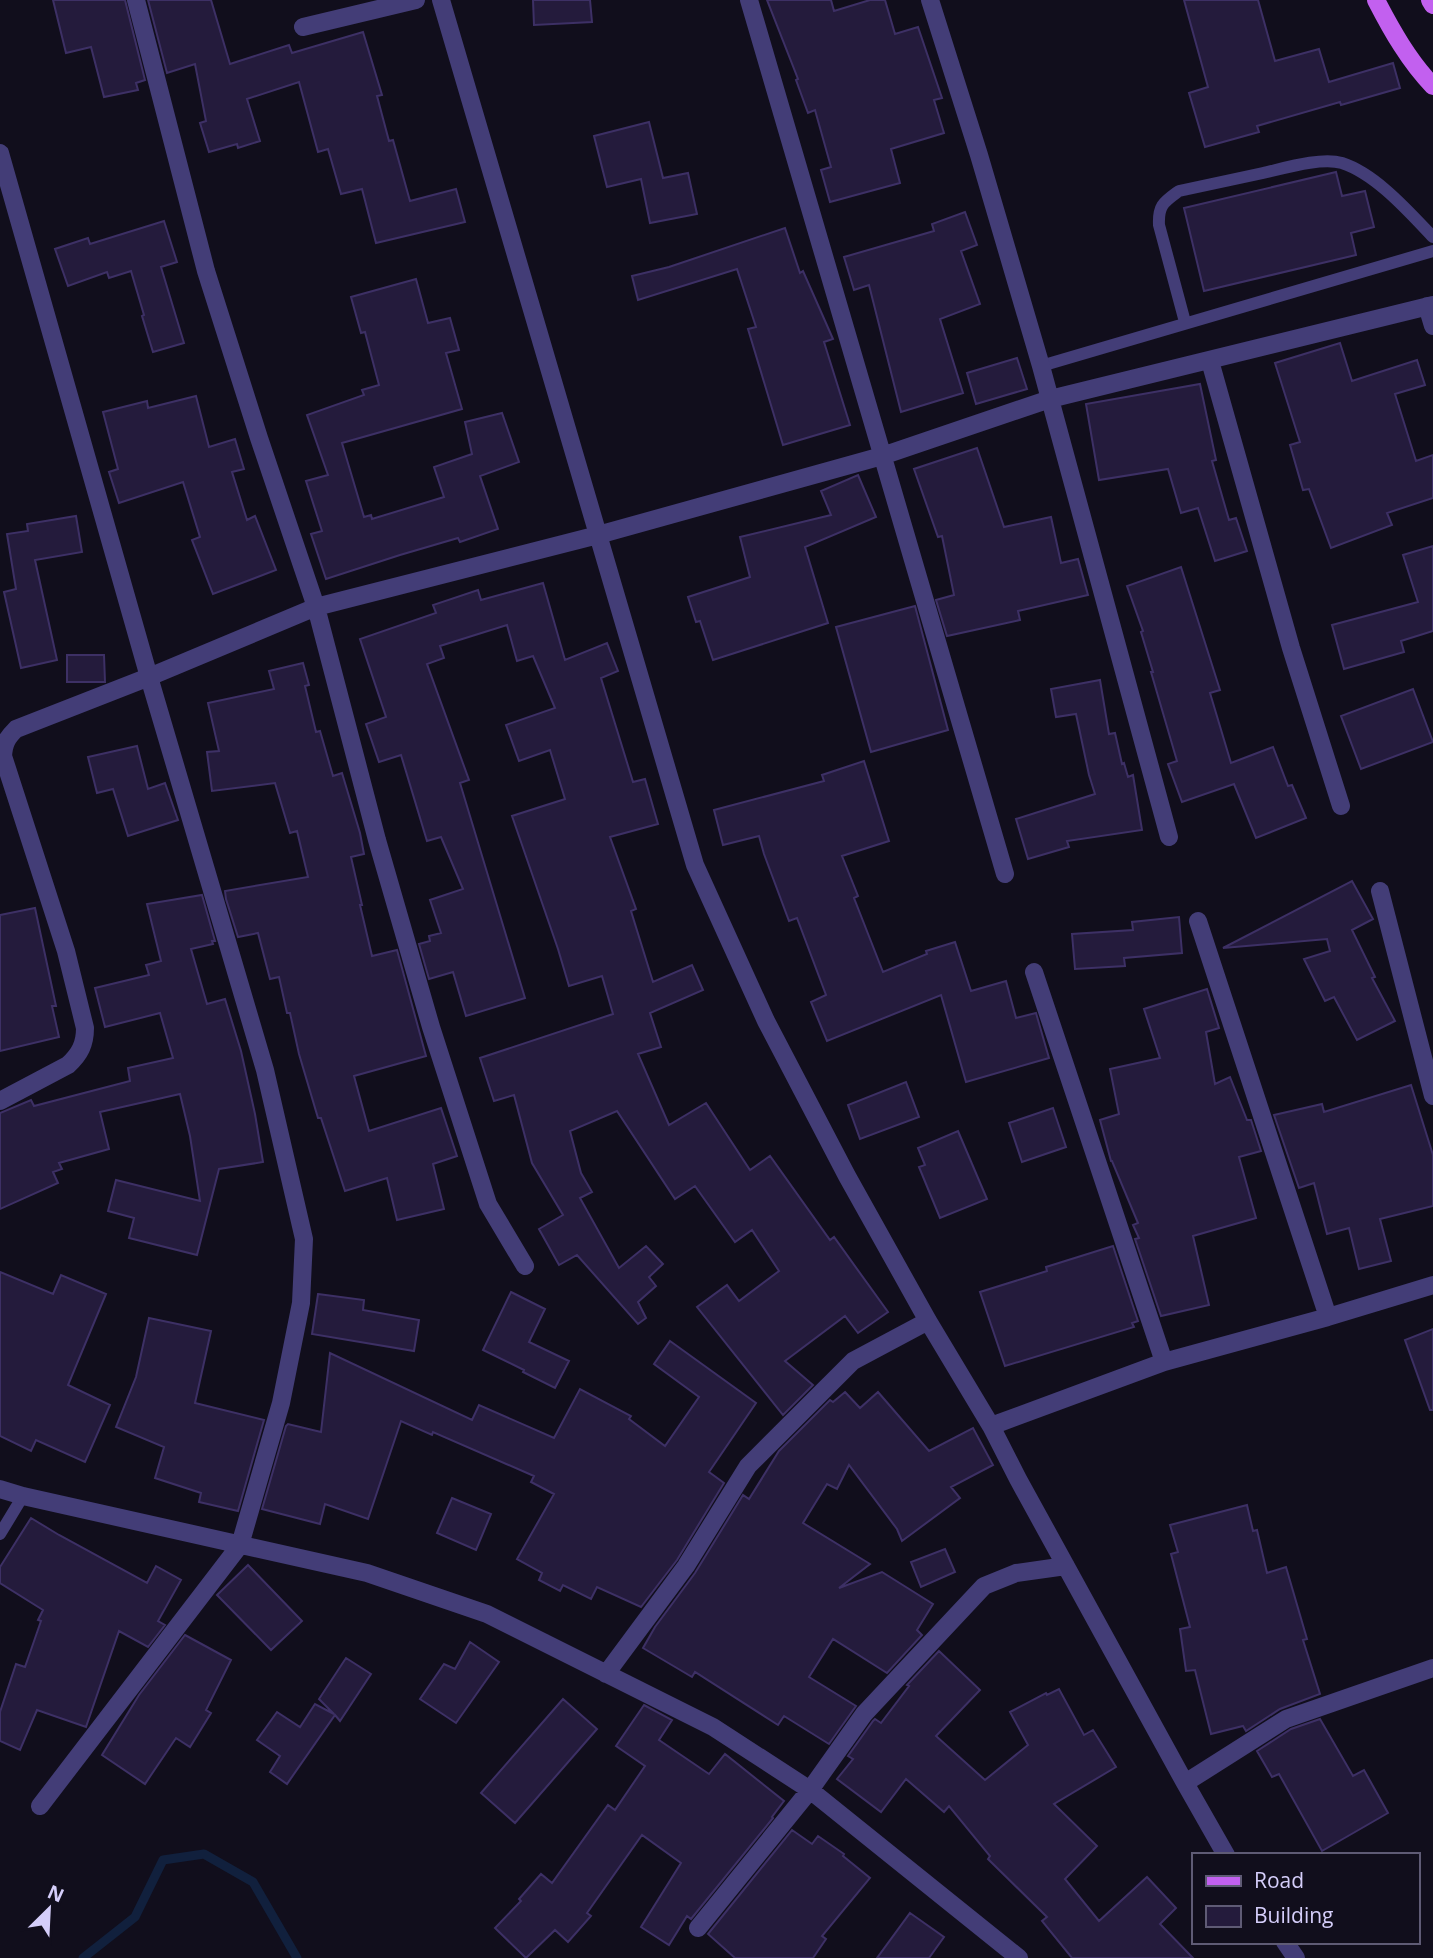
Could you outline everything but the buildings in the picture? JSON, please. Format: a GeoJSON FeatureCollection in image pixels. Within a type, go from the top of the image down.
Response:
{"type":"FeatureCollection","features":[{"type":"Feature","properties":{"kind":"main road"},"geometry":{"type":"LineString","coordinates":[[1376,0],[1389,26],[1417,69],[1433,86]]}},
{"type":"Feature","properties":{"kind":"main road"},"geometry":{"type":"LineString","coordinates":[[1430,0],[1433,5]]}},
{"type":"Feature","properties":{"kind":"street"},"geometry":{"type":"LineString","coordinates":[[135,0],[206,271],[316,607],[377,840],[435,1039],[488,1204],[525,1266]]}},
{"type":"Feature","properties":{"kind":"street"},"geometry":{"type":"LineString","coordinates":[[303,27],[416,0]]}},
{"type":"Feature","properties":{"kind":"street"},"geometry":{"type":"LineString","coordinates":[[441,0],[695,865],[766,1021],[847,1176],[991,1426],[1225,1853]]}},
{"type":"Feature","properties":{"kind":"street"},"geometry":{"type":"LineString","coordinates":[[750,0],[1005,874]]}},
{"type":"Feature","properties":{"kind":"street"},"geometry":{"type":"LineString","coordinates":[[930,0],[1041,366],[1168,837]]}},
{"type":"Feature","properties":{"kind":"street"},"geometry":{"type":"LineString","coordinates":[[0,153],[149,677],[265,1070],[304,1238],[301,1303],[281,1403],[240,1545],[40,1806]]}},
{"type":"Feature","properties":{"kind":"street"},"geometry":{"type":"LineString","coordinates":[[0,1101],[68,1065],[76,1057],[85,1040],[85,1028],[66,951],[5,765],[3,731],[16,729],[149,677],[316,607],[598,535],[882,456],[1050,399],[1430,305],[1433,326]]}},
{"type":"Feature","properties":{"kind":"street"},"geometry":{"type":"LineString","coordinates":[[1210,361],[1291,648],[1341,806]]}},
{"type":"Feature","properties":{"kind":"street"},"geometry":{"type":"LineString","coordinates":[[1380,891],[1427,1046],[1433,1096]]}},
{"type":"Feature","properties":{"kind":"street"},"geometry":{"type":"LineString","coordinates":[[1198,921],[1328,1317]]}},
{"type":"Feature","properties":{"kind":"street"},"geometry":{"type":"LineString","coordinates":[[1034,972],[1164,1362]]}},
{"type":"Feature","properties":{"kind":"street"},"geometry":{"type":"LineString","coordinates":[[991,1426],[1164,1362],[1433,1285]]}},
{"type":"Feature","properties":{"kind":"street"},"geometry":{"type":"LineString","coordinates":[[606,1674],[686,1566],[748,1466],[853,1361],[929,1321]]}},
{"type":"Feature","properties":{"kind":"street"},"geometry":{"type":"LineString","coordinates":[[0,1489],[367,1573],[487,1614],[713,1727],[810,1790],[1018,1958]]}},
{"type":"Feature","properties":{"kind":"street"},"geometry":{"type":"LineString","coordinates":[[698,1928],[810,1790],[864,1714],[984,1586],[1016,1573],[1066,1566]]}},
{"type":"Feature","properties":{"kind":"street"},"geometry":{"type":"LineString","coordinates":[[1185,1783],[1286,1719],[1433,1668]]}},
{"type":"Feature","properties":{"kind":"lane"},"geometry":{"type":"LineString","coordinates":[[1185,322],[1158,214],[1166,200],[1179,191],[1301,165],[1341,163],[1360,172],[1397,199],[1433,237]]}},
{"type":"Feature","properties":{"kind":"lane"},"geometry":{"type":"LineString","coordinates":[[1041,366],[1433,251]]}},
{"type":"Feature","properties":{"kind":"lane"},"geometry":{"type":"LineString","coordinates":[[0,1534],[23,1496]]}},
{"type":"Feature","properties":{"kind":"waterway"},"geometry":{"type":"LineString","coordinates":[[83,1958],[135,1917],[163,1860],[204,1854],[253,1882],[297,1958]]}}]}
